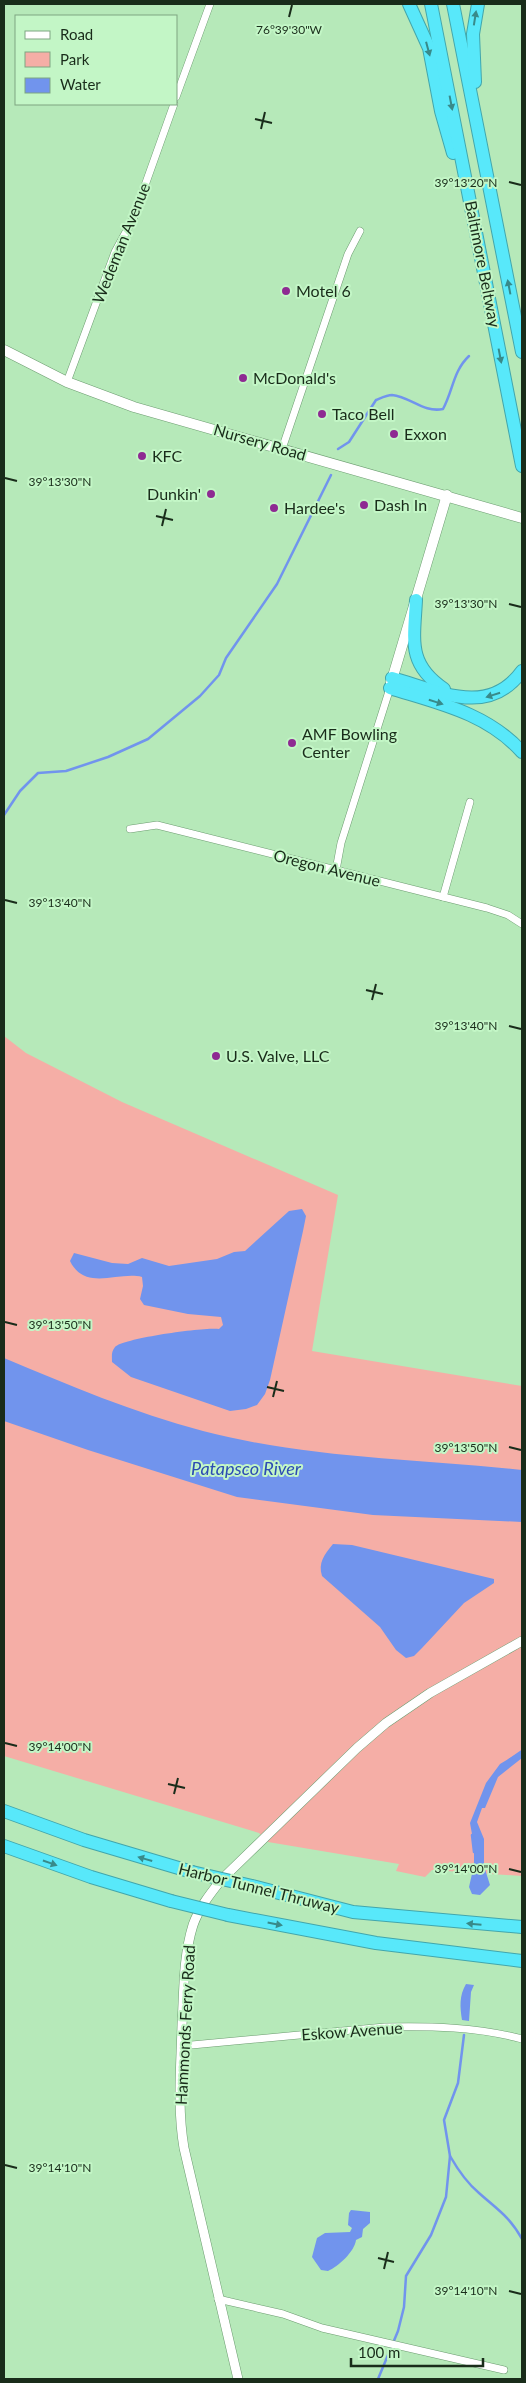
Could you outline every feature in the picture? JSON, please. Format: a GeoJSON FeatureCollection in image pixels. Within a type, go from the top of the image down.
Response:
{"type":"FeatureCollection","features":[{"type":"Feature","properties":{"kind":"highway"},"geometry":{"type":"LineString","coordinates":[[409,4],[421,26],[428,48],[441,111],[478,239]]}},
{"type":"Feature","properties":{"kind":"highway","name":"Baltimore Beltway"},"geometry":{"type":"LineString","coordinates":[[431,4],[522,466]]}},
{"type":"Feature","properties":{"kind":"highway","name":"Baltimore Beltway"},"geometry":{"type":"LineString","coordinates":[[453,4],[522,352]]}},
{"type":"Feature","properties":{"kind":"highway"},"geometry":{"type":"LineString","coordinates":[[476,119],[473,34],[478,4]]}},
{"type":"Feature","properties":{"kind":"highway"},"geometry":{"type":"LineString","coordinates":[[416,600],[415,653],[419,665],[434,682],[454,696]]}},
{"type":"Feature","properties":{"kind":"highway"},"geometry":{"type":"LineString","coordinates":[[391,683],[478,699],[502,691],[515,681],[522,671]]}},
{"type":"Feature","properties":{"kind":"highway"},"geometry":{"type":"LineString","coordinates":[[391,683],[473,715],[498,729],[522,752]]}},
{"type":"Feature","properties":{"kind":"highway","name":"Harbor Tunnel Thruway"},"geometry":{"type":"LineString","coordinates":[[4,1811],[84,1840],[192,1872],[353,1912],[522,1927]]}},
{"type":"Feature","properties":{"kind":"highway","name":"Harbor Tunnel Thruway"},"geometry":{"type":"LineString","coordinates":[[4,1846],[90,1877],[171,1901],[228,1915],[376,1943],[522,1961]]}},
{"type":"Feature","properties":{"kind":"highway"},"geometry":{"type":"LineString","coordinates":[[376,1943],[464,1960],[522,1968]]}},
{"type":"Feature","properties":{"kind":"main road","name":"Nursery Road"},"geometry":{"type":"LineString","coordinates":[[4,350],[67,382],[134,407],[522,518]]}},
{"type":"Feature","properties":{"kind":"main road"},"geometry":{"type":"LineString","coordinates":[[391,683],[447,495]]}},
{"type":"Feature","properties":{"kind":"street"},"geometry":{"type":"LineString","coordinates":[[178,92],[210,4]]}},
{"type":"Feature","properties":{"kind":"street","name":"Wedeman Avenue"},"geometry":{"type":"LineString","coordinates":[[67,382],[115,252],[132,219],[174,105]]}},
{"type":"Feature","properties":{"kind":"street"},"geometry":{"type":"LineString","coordinates":[[282,449],[348,254],[360,231]]}},
{"type":"Feature","properties":{"kind":"street"},"geometry":{"type":"LineString","coordinates":[[336,870],[341,843],[391,683]]}},
{"type":"Feature","properties":{"kind":"street"},"geometry":{"type":"LineString","coordinates":[[443,897],[470,802]]}},
{"type":"Feature","properties":{"kind":"street","name":"Oregon Avenue"},"geometry":{"type":"LineString","coordinates":[[130,829],[157,825],[494,910],[508,915],[522,924]]}},
{"type":"Feature","properties":{"kind":"street","name":"Hammonds Ferry Road"},"geometry":{"type":"LineString","coordinates":[[238,2379],[218,2299],[182,2133],[179,2100],[188,1946],[200,1910],[221,1880],[357,1748],[386,1723],[430,1692],[522,1641]]}},
{"type":"Feature","properties":{"kind":"street","name":"Eskow Avenue"},"geometry":{"type":"LineString","coordinates":[[181,2046],[403,2026],[473,2030],[522,2039]]}},
{"type":"Feature","properties":{"kind":"street"},"geometry":{"type":"LineString","coordinates":[[218,2299],[283,2314],[322,2328],[504,2370]]}},
{"type":"Feature","properties":{"kind":"green space"},"geometry":{"type":"Polygon","coordinates":[[[4,1036],[26,1053],[122,1102],[338,1195],[312,1351],[522,1386],[522,1876],[432,1870],[425,1877],[396,1871],[399,1864],[268,1842],[259,1833],[4,1756],[4,1036]]]}},
{"type":"Feature","properties":{"kind":"water"},"geometry":{"type":"Polygon","coordinates":[[[302,1209],[306,1216],[270,1380],[265,1394],[257,1405],[246,1409],[230,1411],[131,1377],[112,1362],[112,1354],[115,1347],[121,1344],[165,1334],[219,1329],[223,1325],[221,1317],[188,1314],[144,1305],[140,1299],[143,1286],[142,1277],[93,1278],[84,1276],[76,1270],[70,1261],[74,1253],[112,1263],[128,1264],[142,1258],[169,1266],[217,1259],[234,1252],[245,1251],[289,1211],[302,1209]]]}},
{"type":"Feature","properties":{"kind":"water","name":"Patapsco River"},"geometry":{"type":"Polygon","coordinates":[[[4,1358],[152,1416],[242,1440],[321,1452],[522,1470],[522,1522],[373,1515],[237,1497],[88,1450],[4,1421],[4,1358]]]}},
{"type":"Feature","properties":{"kind":"water"},"geometry":{"type":"Polygon","coordinates":[[[333,1544],[352,1545],[494,1579],[494,1583],[464,1603],[414,1656],[406,1658],[396,1650],[380,1627],[322,1576],[321,1567],[323,1559],[333,1544]]]}},
{"type":"Feature","properties":{"kind":"water"},"geometry":{"type":"Polygon","coordinates":[[[522,1751],[522,1758],[498,1777],[477,1822],[484,1839],[484,1866],[490,1885],[480,1895],[472,1894],[469,1887],[474,1865],[474,1845],[470,1823],[486,1783],[500,1764],[522,1751]]]}},
{"type":"Feature","properties":{"kind":"water"},"geometry":{"type":"Polygon","coordinates":[[[466,1984],[474,1985],[471,1992],[469,2021],[462,2020],[461,2011],[461,1997],[466,1984]]]}},
{"type":"Feature","properties":{"kind":"water"},"geometry":{"type":"Polygon","coordinates":[[[351,2210],[370,2212],[370,2223],[363,2229],[362,2237],[356,2240],[353,2249],[341,2262],[328,2271],[321,2270],[312,2257],[317,2238],[325,2233],[350,2232],[352,2228],[348,2225],[351,2210]]]}},
{"type":"Feature","properties":{"kind":"waterway"},"geometry":{"type":"LineString","coordinates":[[338,449],[349,442],[376,400],[392,395],[399,396],[429,409],[443,409],[456,375],[469,356]]}},
{"type":"Feature","properties":{"kind":"waterway"},"geometry":{"type":"LineString","coordinates":[[4,815],[20,791],[38,773],[66,771],[108,757],[148,739],[200,696],[219,675],[226,658],[277,584],[331,475]]}},
{"type":"Feature","properties":{"kind":"waterway"},"geometry":{"type":"LineString","coordinates":[[509,1760],[522,1751]]}},
{"type":"Feature","properties":{"kind":"waterway"},"geometry":{"type":"LineString","coordinates":[[472,1835],[474,1852]]}},
{"type":"Feature","properties":{"kind":"waterway"},"geometry":{"type":"LineString","coordinates":[[378,2379],[398,2331],[404,2307],[406,2276],[431,2235],[446,2197],[450,2156],[444,2120],[458,2083],[464,2035]]}},
{"type":"Feature","properties":{"kind":"waterway"},"geometry":{"type":"LineString","coordinates":[[450,2156],[467,2181],[508,2219],[522,2239]]}},
{"type":"Feature","properties":{"kind":"place","name":"Motel 6"},"geometry":{"type":"Point","coordinates":[286,291]}},
{"type":"Feature","properties":{"kind":"place","name":"McDonald's"},"geometry":{"type":"Point","coordinates":[243,378]}},
{"type":"Feature","properties":{"kind":"place","name":"Taco Bell"},"geometry":{"type":"Point","coordinates":[322,414]}},
{"type":"Feature","properties":{"kind":"place","name":"Exxon"},"geometry":{"type":"Point","coordinates":[394,434]}},
{"type":"Feature","properties":{"kind":"place","name":"KFC"},"geometry":{"type":"Point","coordinates":[142,456]}},
{"type":"Feature","properties":{"kind":"place","name":"Dunkin'"},"geometry":{"type":"Point","coordinates":[211,494]}},
{"type":"Feature","properties":{"kind":"place","name":"Dash In"},"geometry":{"type":"Point","coordinates":[364,505]}},
{"type":"Feature","properties":{"kind":"place","name":"Hardee's"},"geometry":{"type":"Point","coordinates":[274,508]}},
{"type":"Feature","properties":{"kind":"place","name":"AMF Bowling Center"},"geometry":{"type":"Point","coordinates":[292,743]}},
{"type":"Feature","properties":{"kind":"place","name":"U.S. Valve, LLC"},"geometry":{"type":"Point","coordinates":[216,1056]}}]}
